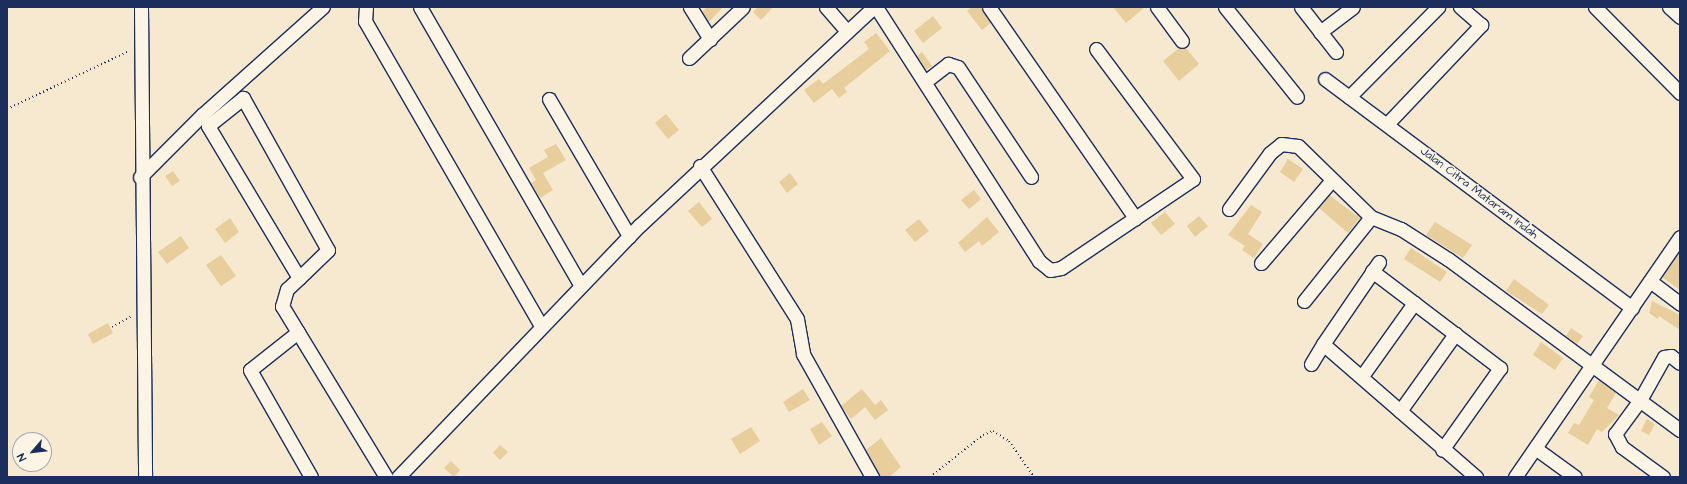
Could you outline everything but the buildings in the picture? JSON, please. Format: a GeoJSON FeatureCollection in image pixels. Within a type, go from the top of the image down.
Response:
{"type":"FeatureCollection","features":[{"type":"Feature","properties":{"kind":"street"},"geometry":{"type":"LineString","coordinates":[[141,7],[140,177],[145,477]]}},
{"type":"Feature","properties":{"kind":"street"},"geometry":{"type":"LineString","coordinates":[[140,177],[202,115],[323,7]]}},
{"type":"Feature","properties":{"kind":"street"},"geometry":{"type":"LineString","coordinates":[[366,7],[365,21],[540,326]]}},
{"type":"Feature","properties":{"kind":"street"},"geometry":{"type":"LineString","coordinates":[[420,7],[580,284]]}},
{"type":"Feature","properties":{"kind":"street"},"geometry":{"type":"LineString","coordinates":[[690,7],[710,39]]}},
{"type":"Feature","properties":{"kind":"street"},"geometry":{"type":"LineString","coordinates":[[689,58],[743,7]]}},
{"type":"Feature","properties":{"kind":"street"},"geometry":{"type":"LineString","coordinates":[[826,7],[847,31]]}},
{"type":"Feature","properties":{"kind":"street"},"geometry":{"type":"LineString","coordinates":[[398,477],[580,284],[700,166],[875,7],[926,81],[1044,267],[1061,268],[1132,215],[1193,179],[1188,170],[1096,49]]}},
{"type":"Feature","properties":{"kind":"street"},"geometry":{"type":"LineString","coordinates":[[989,7],[1132,215]]}},
{"type":"Feature","properties":{"kind":"street"},"geometry":{"type":"LineString","coordinates":[[1157,7],[1182,41]]}},
{"type":"Feature","properties":{"kind":"street"},"geometry":{"type":"LineString","coordinates":[[1225,7],[1297,98]]}},
{"type":"Feature","properties":{"kind":"street"},"geometry":{"type":"LineString","coordinates":[[1301,7],[1336,52]]}},
{"type":"Feature","properties":{"kind":"street"},"geometry":{"type":"LineString","coordinates":[[1320,32],[1353,7]]}},
{"type":"Feature","properties":{"kind":"street"},"geometry":{"type":"LineString","coordinates":[[1348,97],[1438,7]]}},
{"type":"Feature","properties":{"kind":"street"},"geometry":{"type":"LineString","coordinates":[[1387,124],[1481,24],[1460,7]]}},
{"type":"Feature","properties":{"kind":"street"},"geometry":{"type":"LineString","coordinates":[[1595,7],[1680,93]]}},
{"type":"Feature","properties":{"kind":"street"},"geometry":{"type":"LineString","coordinates":[[1669,7],[1680,17]]}},
{"type":"Feature","properties":{"kind":"street"},"geometry":{"type":"LineString","coordinates":[[926,81],[948,64],[958,67],[1031,177]]}},
{"type":"Feature","properties":{"kind":"street","name":"Jalan Citra Mataram Indah"},"geometry":{"type":"LineString","coordinates":[[1326,79],[1348,97],[1387,124],[1632,308]]}},
{"type":"Feature","properties":{"kind":"street"},"geometry":{"type":"LineString","coordinates":[[299,278],[208,126],[243,98],[328,250],[299,278],[287,289],[282,306],[386,477]]}},
{"type":"Feature","properties":{"kind":"street"},"geometry":{"type":"LineString","coordinates":[[549,99],[629,236]]}},
{"type":"Feature","properties":{"kind":"street"},"geometry":{"type":"LineString","coordinates":[[1229,209],[1270,153],[1281,144],[1298,146],[1371,217],[1420,240],[1592,362],[1680,430]]}},
{"type":"Feature","properties":{"kind":"street"},"geometry":{"type":"LineString","coordinates":[[700,166],[797,319],[803,354],[870,476]]}},
{"type":"Feature","properties":{"kind":"street"},"geometry":{"type":"LineString","coordinates":[[1261,263],[1332,180]]}},
{"type":"Feature","properties":{"kind":"street"},"geometry":{"type":"LineString","coordinates":[[1304,301],[1371,217]]}},
{"type":"Feature","properties":{"kind":"street"},"geometry":{"type":"LineString","coordinates":[[1515,477],[1592,362],[1678,243]]}},
{"type":"Feature","properties":{"kind":"street"},"geometry":{"type":"LineString","coordinates":[[1311,364],[1375,266],[1414,303],[1500,368],[1442,450]]}},
{"type":"Feature","properties":{"kind":"street"},"geometry":{"type":"LineString","coordinates":[[1650,281],[1680,304]]}},
{"type":"Feature","properties":{"kind":"street"},"geometry":{"type":"LineString","coordinates":[[1362,376],[1414,303]]}},
{"type":"Feature","properties":{"kind":"street"},"geometry":{"type":"LineString","coordinates":[[298,332],[250,370],[312,477]]}},
{"type":"Feature","properties":{"kind":"street"},"geometry":{"type":"LineString","coordinates":[[1400,411],[1455,334]]}},
{"type":"Feature","properties":{"kind":"street"},"geometry":{"type":"LineString","coordinates":[[1323,344],[1362,376],[1442,450],[1476,477]]}},
{"type":"Feature","properties":{"kind":"street"},"geometry":{"type":"LineString","coordinates":[[1663,477],[1615,438],[1640,400],[1664,358],[1671,356],[1680,363]]}},
{"type":"Feature","properties":{"kind":"street"},"geometry":{"type":"LineString","coordinates":[[1535,448],[1575,477]]}},
{"type":"Feature","properties":{"kind":"path"},"geometry":{"type":"LineString","coordinates":[[7,109],[141,46]]}},
{"type":"Feature","properties":{"kind":"path"},"geometry":{"type":"LineString","coordinates":[[112,327],[142,310]]}},
{"type":"Feature","properties":{"kind":"path"},"geometry":{"type":"LineString","coordinates":[[930,477],[983,435],[993,431],[1009,441],[1034,477]]}}]}
